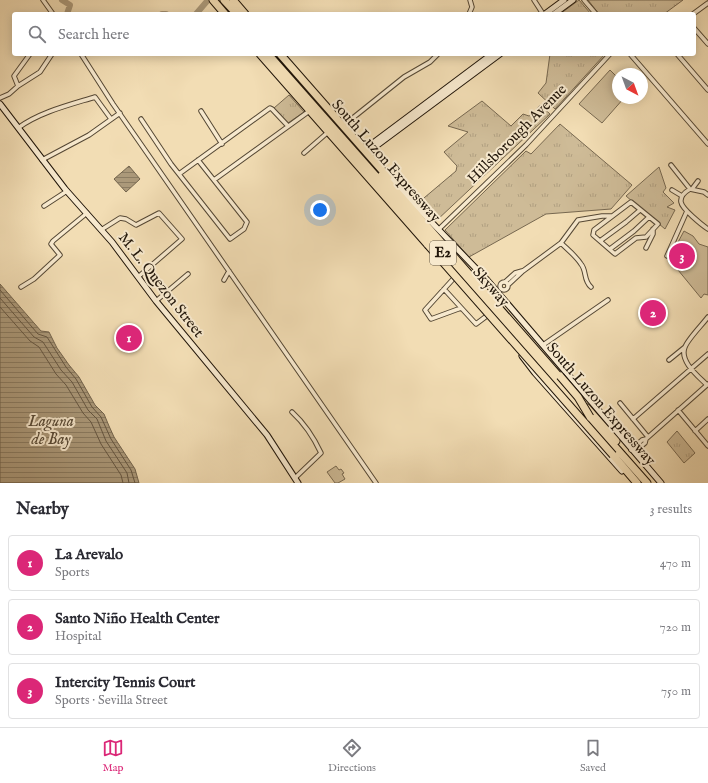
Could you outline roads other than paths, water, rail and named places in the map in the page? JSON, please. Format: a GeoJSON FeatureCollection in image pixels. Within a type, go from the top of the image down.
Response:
{"type":"FeatureCollection","features":[{"type":"Feature","properties":{"kind":"highway"},"geometry":{"type":"LineString","coordinates":[[211,0],[222,12]]}},
{"type":"Feature","properties":{"kind":"highway"},"geometry":{"type":"LineString","coordinates":[[217,0],[227,12]]}},
{"type":"Feature","properties":{"kind":"highway"},"geometry":{"type":"LineString","coordinates":[[221,0],[231,12]]}},
{"type":"Feature","properties":{"kind":"highway"},"geometry":{"type":"LineString","coordinates":[[226,0],[236,12]]}},
{"type":"Feature","properties":{"kind":"highway"},"geometry":{"type":"LineString","coordinates":[[233,0],[244,12]]}},
{"type":"Feature","properties":{"kind":"highway","name":"E2"},"geometry":{"type":"LineString","coordinates":[[261,56],[614,454],[638,483]]}},
{"type":"Feature","properties":{"kind":"highway","name":"South Luzon Expressway"},"geometry":{"type":"LineString","coordinates":[[267,56],[614,454],[642,483]]}},
{"type":"Feature","properties":{"kind":"highway","name":"Skyway"},"geometry":{"type":"LineString","coordinates":[[270,56],[648,483]]}},
{"type":"Feature","properties":{"kind":"highway","name":"South Luzon Expressway"},"geometry":{"type":"LineString","coordinates":[[275,56],[652,483]]}},
{"type":"Feature","properties":{"kind":"highway","name":"Skyway"},"geometry":{"type":"LineString","coordinates":[[275,56],[590,417],[652,483]]}},
{"type":"Feature","properties":{"kind":"highway","name":"E2"},"geometry":{"type":"LineString","coordinates":[[283,56],[549,360],[578,397],[590,417]]}},
{"type":"Feature","properties":{"kind":"highway"},"geometry":{"type":"LineString","coordinates":[[599,447],[614,454]]}},
{"type":"Feature","properties":{"kind":"main road"},"geometry":{"type":"LineString","coordinates":[[547,12],[565,1],[573,0]]}},
{"type":"Feature","properties":{"kind":"main road"},"geometry":{"type":"LineString","coordinates":[[556,12],[565,1]]}},
{"type":"Feature","properties":{"kind":"main road"},"geometry":{"type":"LineString","coordinates":[[261,56],[308,112],[510,340],[535,373],[599,447],[634,483]]}},
{"type":"Feature","properties":{"kind":"main road"},"geometry":{"type":"LineString","coordinates":[[283,56],[413,203],[499,290],[543,345],[661,483]]}},
{"type":"Feature","properties":{"kind":"main road"},"geometry":{"type":"LineString","coordinates":[[366,151],[489,56]]}},
{"type":"Feature","properties":{"kind":"main road"},"geometry":{"type":"LineString","coordinates":[[423,108],[497,56]]}},
{"type":"Feature","properties":{"kind":"main road","name":"M. L. Quezon Street"},"geometry":{"type":"LineString","coordinates":[[1,107],[67,191],[101,230],[156,301],[267,435],[297,481]]}},
{"type":"Feature","properties":{"kind":"street"},"geometry":{"type":"LineString","coordinates":[[43,0],[52,12]]}},
{"type":"Feature","properties":{"kind":"street"},"geometry":{"type":"LineString","coordinates":[[470,0],[472,7],[470,12]]}},
{"type":"Feature","properties":{"kind":"street"},"geometry":{"type":"LineString","coordinates":[[534,0],[543,12]]}},
{"type":"Feature","properties":{"kind":"street"},"geometry":{"type":"LineString","coordinates":[[584,0],[594,12]]}},
{"type":"Feature","properties":{"kind":"street"},"geometry":{"type":"LineString","coordinates":[[696,12],[708,3]]}},
{"type":"Feature","properties":{"kind":"street"},"geometry":{"type":"LineString","coordinates":[[696,30],[708,44]]}},
{"type":"Feature","properties":{"kind":"street"},"geometry":{"type":"LineString","coordinates":[[18,86],[14,76],[29,56]]}},
{"type":"Feature","properties":{"kind":"street"},"geometry":{"type":"LineString","coordinates":[[0,98],[9,94],[18,86],[40,72],[51,56]]}},
{"type":"Feature","properties":{"kind":"street"},"geometry":{"type":"LineString","coordinates":[[83,56],[120,113],[376,483]]}},
{"type":"Feature","properties":{"kind":"street"},"geometry":{"type":"LineString","coordinates":[[344,125],[404,78],[430,62],[436,56]]}},
{"type":"Feature","properties":{"kind":"street","name":"Hillsborough Avenue"},"geometry":{"type":"LineString","coordinates":[[439,229],[526,145],[608,56]]}},
{"type":"Feature","properties":{"kind":"street"},"geometry":{"type":"LineString","coordinates":[[631,56],[708,144]]}},
{"type":"Feature","properties":{"kind":"street"},"geometry":{"type":"LineString","coordinates":[[679,56],[708,90]]}},
{"type":"Feature","properties":{"kind":"street"},"geometry":{"type":"LineString","coordinates":[[18,128],[26,122],[44,114],[95,97],[111,119]]}},
{"type":"Feature","properties":{"kind":"street"},"geometry":{"type":"LineString","coordinates":[[179,174],[270,108],[274,110],[288,126]]}},
{"type":"Feature","properties":{"kind":"street"},"geometry":{"type":"LineString","coordinates":[[201,111],[222,144]]}},
{"type":"Feature","properties":{"kind":"street"},"geometry":{"type":"LineString","coordinates":[[214,180],[308,112]]}},
{"type":"Feature","properties":{"kind":"street"},"geometry":{"type":"LineString","coordinates":[[42,160],[89,135],[120,113]]}},
{"type":"Feature","properties":{"kind":"street"},"geometry":{"type":"LineString","coordinates":[[141,119],[179,174],[230,239],[244,229],[246,222],[198,160]]}},
{"type":"Feature","properties":{"kind":"street"},"geometry":{"type":"LineString","coordinates":[[304,153],[327,133]]}},
{"type":"Feature","properties":{"kind":"street"},"geometry":{"type":"LineString","coordinates":[[671,165],[691,189],[704,192],[708,195]]}},
{"type":"Feature","properties":{"kind":"street"},"geometry":{"type":"LineString","coordinates":[[698,181],[682,196],[681,203],[687,211],[708,229]]}},
{"type":"Feature","properties":{"kind":"street"},"geometry":{"type":"LineString","coordinates":[[672,190],[682,196]]}},
{"type":"Feature","properties":{"kind":"street"},"geometry":{"type":"LineString","coordinates":[[44,206],[67,191]]}},
{"type":"Feature","properties":{"kind":"street"},"geometry":{"type":"LineString","coordinates":[[631,202],[658,224],[646,237],[636,238],[615,254],[593,235],[594,230],[613,216],[631,202]]}},
{"type":"Feature","properties":{"kind":"street"},"geometry":{"type":"LineString","coordinates":[[600,241],[640,210]]}},
{"type":"Feature","properties":{"kind":"street"},"geometry":{"type":"LineString","coordinates":[[668,255],[687,211]]}},
{"type":"Feature","properties":{"kind":"street"},"geometry":{"type":"LineString","coordinates":[[22,287],[34,279],[60,255],[51,244],[87,213]]}},
{"type":"Feature","properties":{"kind":"street"},"geometry":{"type":"LineString","coordinates":[[101,230],[120,218],[136,224],[159,213],[182,239],[138,277]]}},
{"type":"Feature","properties":{"kind":"street"},"geometry":{"type":"LineString","coordinates":[[499,290],[501,284],[507,283],[561,243],[578,220],[602,216],[613,216]]}},
{"type":"Feature","properties":{"kind":"street"},"geometry":{"type":"LineString","coordinates":[[602,216],[603,222]]}},
{"type":"Feature","properties":{"kind":"street"},"geometry":{"type":"LineString","coordinates":[[610,249],[634,231],[649,217]]}},
{"type":"Feature","properties":{"kind":"street"},"geometry":{"type":"LineString","coordinates":[[646,248],[654,229]]}},
{"type":"Feature","properties":{"kind":"street"},"geometry":{"type":"LineString","coordinates":[[646,237],[650,240]]}},
{"type":"Feature","properties":{"kind":"street"},"geometry":{"type":"LineString","coordinates":[[561,243],[581,264],[584,270],[586,282],[591,287]]}},
{"type":"Feature","properties":{"kind":"street"},"geometry":{"type":"LineString","coordinates":[[224,280],[229,271]]}},
{"type":"Feature","properties":{"kind":"street"},"geometry":{"type":"LineString","coordinates":[[156,301],[188,274]]}},
{"type":"Feature","properties":{"kind":"street"},"geometry":{"type":"LineString","coordinates":[[455,277],[425,310],[431,319],[461,308]]}},
{"type":"Feature","properties":{"kind":"street"},"geometry":{"type":"LineString","coordinates":[[444,289],[476,324],[488,315]]}},
{"type":"Feature","properties":{"kind":"street"},"geometry":{"type":"LineString","coordinates":[[543,345],[608,300]]}},
{"type":"Feature","properties":{"kind":"street"},"geometry":{"type":"LineString","coordinates":[[669,360],[685,347],[708,317]]}},
{"type":"Feature","properties":{"kind":"street"},"geometry":{"type":"LineString","coordinates":[[633,451],[645,443],[647,438],[707,385],[691,368],[685,358],[685,347]]}},
{"type":"Feature","properties":{"kind":"street"},"geometry":{"type":"LineString","coordinates":[[633,419],[708,354]]}},
{"type":"Feature","properties":{"kind":"street"},"geometry":{"type":"LineString","coordinates":[[620,403],[647,438]]}},
{"type":"Feature","properties":{"kind":"street"},"geometry":{"type":"LineString","coordinates":[[678,410],[708,446]]}},
{"type":"Feature","properties":{"kind":"street"},"geometry":{"type":"LineString","coordinates":[[292,412],[317,444],[321,453],[297,481]]}},
{"type":"Feature","properties":{"kind":"street"},"geometry":{"type":"LineString","coordinates":[[696,431],[708,419]]}},
{"type":"Feature","properties":{"kind":"water"},"geometry":{"type":"Polygon","coordinates":[[[129,166],[140,179],[126,192],[114,179],[129,166]]]}},
{"type":"Feature","properties":{"kind":"water","name":"Laguna de Bay"},"geometry":{"type":"Polygon","coordinates":[[[0,284],[41,331],[49,332],[57,348],[79,377],[95,405],[104,414],[114,437],[135,469],[139,483],[0,483],[0,284]]]}},
{"type":"Feature","properties":{"kind":"waterway"},"geometry":{"type":"LineString","coordinates":[[62,0],[70,5],[68,12]]}},
{"type":"Feature","properties":{"kind":"waterway"},"geometry":{"type":"LineString","coordinates":[[198,12],[208,0]]}},
{"type":"Feature","properties":{"kind":"place","name":"Intercity Tennis Court"},"geometry":{"type":"Point","coordinates":[682,256]}},
{"type":"Feature","properties":{"kind":"place","name":"Santo Niño Health Center"},"geometry":{"type":"Point","coordinates":[653,313]}},
{"type":"Feature","properties":{"kind":"place","name":"La Arevalo"},"geometry":{"type":"Point","coordinates":[129,338]}}]}
